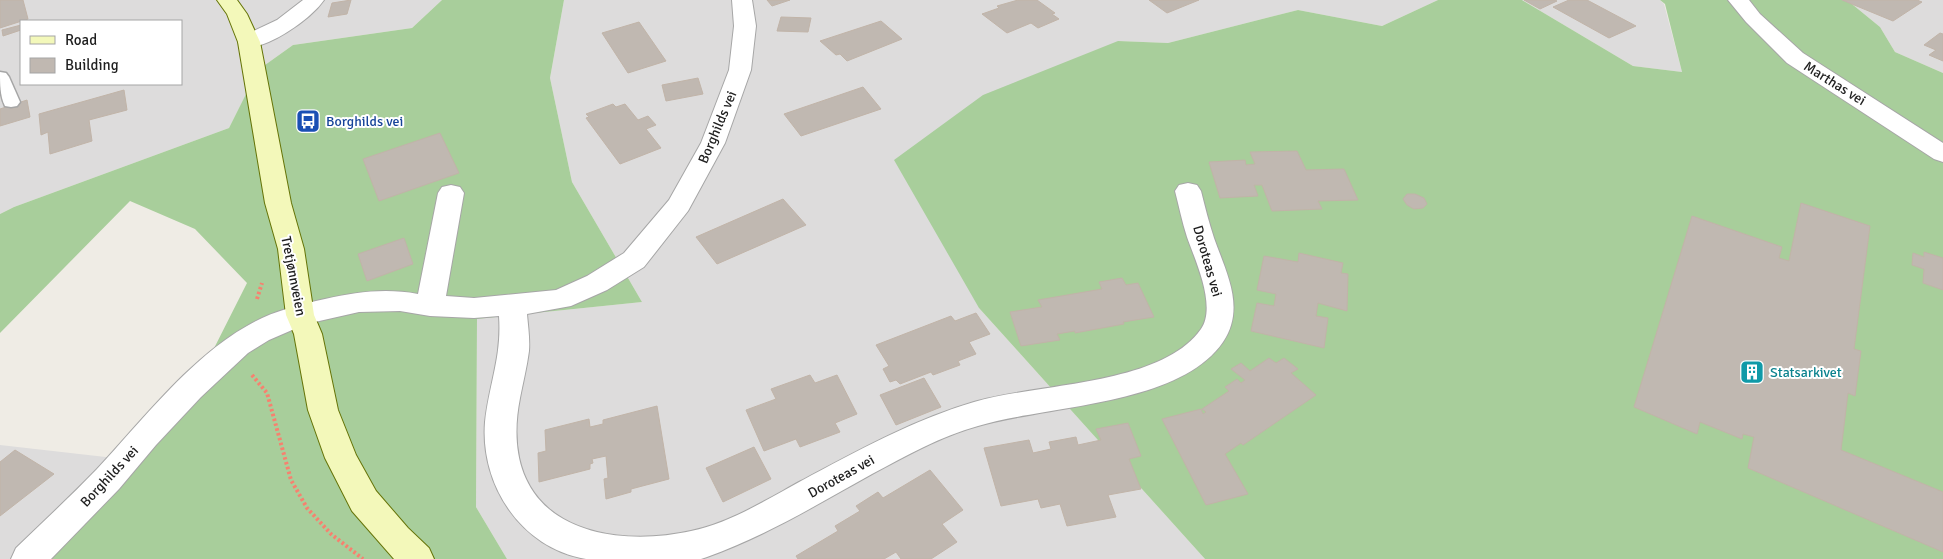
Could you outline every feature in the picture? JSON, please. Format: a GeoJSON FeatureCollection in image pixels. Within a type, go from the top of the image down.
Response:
{"type":"FeatureCollection","features":[{"type":"Feature","properties":{"kind":"street","name":"Tretjønnveien"},"geometry":{"type":"LineString","coordinates":[[227,0],[237,14],[249,42],[278,203],[291,250],[300,315],[308,334],[324,410],[340,458],[364,501],[396,539],[417,559]]}},
{"type":"Feature","properties":{"kind":"street"},"geometry":{"type":"LineString","coordinates":[[249,42],[289,22],[314,0]]}},
{"type":"Feature","properties":{"kind":"street","name":"Borghilds vei"},"geometry":{"type":"LineString","coordinates":[[28,559],[108,479],[145,436],[190,389],[238,345],[260,332],[300,315],[359,302],[400,301],[430,306],[512,306],[561,299],[597,283],[634,260],[678,206],[713,143],[732,93],[744,45],[745,26],[742,0]]}},
{"type":"Feature","properties":{"kind":"street","name":"Marthas vei"},"geometry":{"type":"LineString","coordinates":[[1738,0],[1752,18],[1795,58],[1885,114],[1943,154]]}},
{"type":"Feature","properties":{"kind":"street","name":"Doroteas vei"},"geometry":{"type":"LineString","coordinates":[[512,306],[514,351],[502,408],[501,448],[504,469],[522,504],[540,522],[559,534],[582,542],[636,551],[692,546],[721,537],[762,519],[882,453],[929,430],[1000,407],[1094,392],[1138,381],[1160,374],[1200,349],[1212,335],[1219,319],[1220,304],[1217,287],[1200,236],[1188,191]]}},
{"type":"Feature","properties":{"kind":"street"},"geometry":{"type":"LineString","coordinates":[[430,306],[451,193]]}},
{"type":"Feature","properties":{"kind":"lane"},"geometry":{"type":"LineString","coordinates":[[0,77],[11,102]]}},
{"type":"Feature","properties":{"kind":"path"},"geometry":{"type":"LineString","coordinates":[[247,369],[267,393],[291,480],[307,508],[331,534],[363,559]]}},
{"type":"Feature","properties":{"kind":"shaded area"},"geometry":{"type":"Polygon","coordinates":[[[0,0],[442,0],[412,28],[293,45],[258,70],[229,128],[14,207],[0,214],[0,0]]]}},
{"type":"Feature","properties":{"kind":"shaded area"},"geometry":{"type":"Polygon","coordinates":[[[564,0],[1438,0],[1382,26],[1298,10],[1168,43],[1118,41],[979,308],[1205,559],[507,559],[476,507],[477,319],[642,302],[572,182],[550,78],[564,0]]]}},
{"type":"Feature","properties":{"kind":"shaded area"},"geometry":{"type":"Polygon","coordinates":[[[1522,0],[1660,0],[1664,4],[1682,72],[1633,66],[1522,0]]]}},
{"type":"Feature","properties":{"kind":"shaded area"},"geometry":{"type":"Polygon","coordinates":[[[1847,0],[1943,0],[1943,73],[1895,52],[1880,27],[1847,0]]]}},
{"type":"Feature","properties":{"kind":"shaded area"},"geometry":{"type":"Polygon","coordinates":[[[0,445],[132,460],[45,559],[0,559],[0,445]]]}},
{"type":"Feature","properties":{"kind":"green space"},"geometry":{"type":"Polygon","coordinates":[[[442,0],[564,0],[550,78],[572,182],[642,302],[477,319],[476,507],[507,559],[45,559],[198,380],[247,283],[195,229],[130,201],[0,333],[0,214],[14,207],[229,128],[258,70],[293,45],[412,28],[442,0]]]}},
{"type":"Feature","properties":{"kind":"green space"},"geometry":{"type":"Polygon","coordinates":[[[1438,0],[1522,0],[1633,66],[1682,72],[1665,4],[1660,0],[1847,0],[1880,27],[1895,52],[1943,73],[1943,559],[1205,559],[979,308],[894,160],[983,95],[1118,41],[1168,43],[1298,10],[1382,26],[1438,0]]]}},
{"type":"Feature","properties":{"kind":"building"},"geometry":{"type":"Polygon","coordinates":[[[0,0],[23,0],[28,19],[0,28],[0,0]]]}},
{"type":"Feature","properties":{"kind":"building"},"geometry":{"type":"Polygon","coordinates":[[[351,0],[347,14],[328,17],[332,3],[351,0]]]}},
{"type":"Feature","properties":{"kind":"building"},"geometry":{"type":"Polygon","coordinates":[[[767,0],[790,0],[772,6],[767,0]]]}},
{"type":"Feature","properties":{"kind":"building"},"geometry":{"type":"Polygon","coordinates":[[[1018,0],[1037,0],[1055,13],[1052,14],[1059,19],[1038,28],[1031,23],[1007,33],[982,14],[999,8],[997,6],[1018,0]]]}},
{"type":"Feature","properties":{"kind":"building"},"geometry":{"type":"Polygon","coordinates":[[[1149,0],[1199,0],[1167,13],[1149,0]]]}},
{"type":"Feature","properties":{"kind":"building"},"geometry":{"type":"Polygon","coordinates":[[[1524,0],[1555,0],[1557,1],[1540,9],[1524,0]]]}},
{"type":"Feature","properties":{"kind":"building"},"geometry":{"type":"Polygon","coordinates":[[[1569,0],[1587,0],[1636,26],[1609,38],[1553,7],[1569,0]]]}},
{"type":"Feature","properties":{"kind":"building"},"geometry":{"type":"Polygon","coordinates":[[[1842,0],[1917,0],[1922,2],[1893,21],[1842,0]]]}},
{"type":"Feature","properties":{"kind":"building"},"geometry":{"type":"Polygon","coordinates":[[[781,17],[811,18],[808,32],[777,31],[781,17]]]}},
{"type":"Feature","properties":{"kind":"building"},"geometry":{"type":"Polygon","coordinates":[[[881,21],[902,39],[847,61],[840,54],[836,55],[820,41],[881,21]]]}},
{"type":"Feature","properties":{"kind":"building"},"geometry":{"type":"Polygon","coordinates":[[[639,22],[666,61],[628,73],[602,33],[639,22]]]}},
{"type":"Feature","properties":{"kind":"building"},"geometry":{"type":"Polygon","coordinates":[[[20,25],[20,30],[3,36],[2,30],[20,25]]]}},
{"type":"Feature","properties":{"kind":"building"},"geometry":{"type":"Polygon","coordinates":[[[1940,33],[1943,34],[1943,61],[1929,55],[1936,50],[1924,45],[1940,33]]]}},
{"type":"Feature","properties":{"kind":"building"},"geometry":{"type":"Polygon","coordinates":[[[698,78],[703,94],[666,101],[662,85],[698,78]]]}},
{"type":"Feature","properties":{"kind":"building"},"geometry":{"type":"Polygon","coordinates":[[[863,87],[881,109],[801,136],[784,114],[863,87]]]}},
{"type":"Feature","properties":{"kind":"building"},"geometry":{"type":"Polygon","coordinates":[[[124,90],[127,110],[89,120],[92,141],[50,154],[48,132],[41,135],[39,114],[124,90]]]}},
{"type":"Feature","properties":{"kind":"building"},"geometry":{"type":"Polygon","coordinates":[[[27,100],[30,117],[0,126],[0,109],[27,100]]]}},
{"type":"Feature","properties":{"kind":"building"},"geometry":{"type":"Polygon","coordinates":[[[613,104],[616,107],[625,104],[638,120],[648,116],[656,125],[646,129],[661,148],[620,164],[586,118],[589,117],[586,114],[613,104]]]}},
{"type":"Feature","properties":{"kind":"building"},"geometry":{"type":"Polygon","coordinates":[[[440,133],[459,173],[379,201],[363,159],[440,133]]]}},
{"type":"Feature","properties":{"kind":"building"},"geometry":{"type":"Polygon","coordinates":[[[1297,151],[1306,170],[1344,169],[1358,200],[1318,201],[1322,209],[1272,211],[1262,185],[1254,185],[1258,196],[1220,198],[1209,162],[1245,160],[1246,165],[1255,164],[1250,152],[1297,151]]]}},
{"type":"Feature","properties":{"kind":"building"},"geometry":{"type":"Polygon","coordinates":[[[1407,194],[1415,194],[1424,198],[1427,204],[1423,208],[1414,209],[1407,205],[1403,199],[1407,194]]]}},
{"type":"Feature","properties":{"kind":"building"},"geometry":{"type":"Polygon","coordinates":[[[783,199],[806,225],[717,264],[696,237],[783,199]]]}},
{"type":"Feature","properties":{"kind":"building","name":"Statsarkivet"},"geometry":{"type":"Polygon","coordinates":[[[1801,203],[1870,226],[1854,349],[1861,351],[1855,396],[1848,393],[1841,450],[1943,492],[1943,552],[1748,468],[1754,437],[1743,434],[1742,439],[1700,422],[1697,434],[1634,407],[1692,216],[1782,247],[1779,258],[1789,261],[1801,203]]]}},
{"type":"Feature","properties":{"kind":"building"},"geometry":{"type":"Polygon","coordinates":[[[404,238],[413,264],[367,281],[358,254],[404,238]]]}},
{"type":"Feature","properties":{"kind":"building"},"geometry":{"type":"Polygon","coordinates":[[[1924,252],[1943,258],[1943,290],[1923,283],[1924,269],[1912,265],[1913,253],[1924,257],[1924,252]]]}},
{"type":"Feature","properties":{"kind":"building"},"geometry":{"type":"Polygon","coordinates":[[[1299,253],[1343,263],[1341,273],[1348,274],[1347,311],[1318,303],[1316,316],[1328,318],[1324,348],[1251,331],[1257,303],[1274,306],[1276,294],[1257,290],[1264,256],[1298,262],[1299,253]]]}},
{"type":"Feature","properties":{"kind":"building"},"geometry":{"type":"Polygon","coordinates":[[[1122,278],[1126,285],[1138,283],[1154,317],[1075,333],[1075,331],[1057,334],[1060,340],[1021,346],[1010,312],[1042,307],[1038,300],[1102,289],[1099,282],[1122,278]]]}},
{"type":"Feature","properties":{"kind":"building"},"geometry":{"type":"Polygon","coordinates":[[[976,313],[990,334],[969,342],[976,354],[958,361],[960,365],[933,375],[931,372],[900,384],[896,380],[890,382],[883,369],[889,366],[876,345],[951,316],[955,321],[976,313]]]}},
{"type":"Feature","properties":{"kind":"building"},"geometry":{"type":"Polygon","coordinates":[[[1269,358],[1276,363],[1284,358],[1298,369],[1291,373],[1316,395],[1243,445],[1241,443],[1225,454],[1248,494],[1206,505],[1162,419],[1201,409],[1203,414],[1206,412],[1202,409],[1229,391],[1225,387],[1237,379],[1241,383],[1245,380],[1231,369],[1241,363],[1250,371],[1269,358]]]}},
{"type":"Feature","properties":{"kind":"building"},"geometry":{"type":"Polygon","coordinates":[[[810,375],[815,383],[837,375],[857,414],[835,423],[840,432],[800,447],[796,439],[764,451],[746,410],[776,399],[771,389],[810,375]]]}},
{"type":"Feature","properties":{"kind":"building"},"geometry":{"type":"Polygon","coordinates":[[[924,378],[941,407],[896,425],[880,395],[924,378]]]}},
{"type":"Feature","properties":{"kind":"building"},"geometry":{"type":"Polygon","coordinates":[[[657,406],[669,479],[631,489],[631,492],[606,499],[604,479],[608,478],[606,456],[592,459],[593,463],[590,464],[590,469],[539,482],[538,453],[546,451],[545,430],[589,419],[590,427],[603,424],[603,420],[657,406]]]}},
{"type":"Feature","properties":{"kind":"building"},"geometry":{"type":"Polygon","coordinates":[[[1128,423],[1141,456],[1129,459],[1141,489],[1108,495],[1116,517],[1067,526],[1060,504],[1041,508],[1038,499],[1001,506],[984,448],[1029,440],[1033,453],[1051,449],[1049,442],[1076,437],[1078,445],[1101,440],[1096,429],[1128,423]]]}},
{"type":"Feature","properties":{"kind":"building"},"geometry":{"type":"Polygon","coordinates":[[[754,447],[771,479],[723,502],[706,468],[754,447]]]}},
{"type":"Feature","properties":{"kind":"building"},"geometry":{"type":"Polygon","coordinates":[[[15,450],[54,474],[0,516],[0,462],[15,450]]]}},
{"type":"Feature","properties":{"kind":"building"},"geometry":{"type":"Polygon","coordinates":[[[930,470],[963,510],[942,524],[957,542],[931,559],[901,559],[896,552],[884,559],[798,559],[796,556],[838,531],[835,526],[860,511],[856,506],[878,492],[883,498],[930,470]]]}},
{"type":"Feature","properties":{"kind":"place","name":"Borghilds vei"},"geometry":{"type":"Point","coordinates":[308,121]}},
{"type":"Feature","properties":{"kind":"place","name":"Statsarkivet"},"geometry":{"type":"Point","coordinates":[1752,372]}}]}
